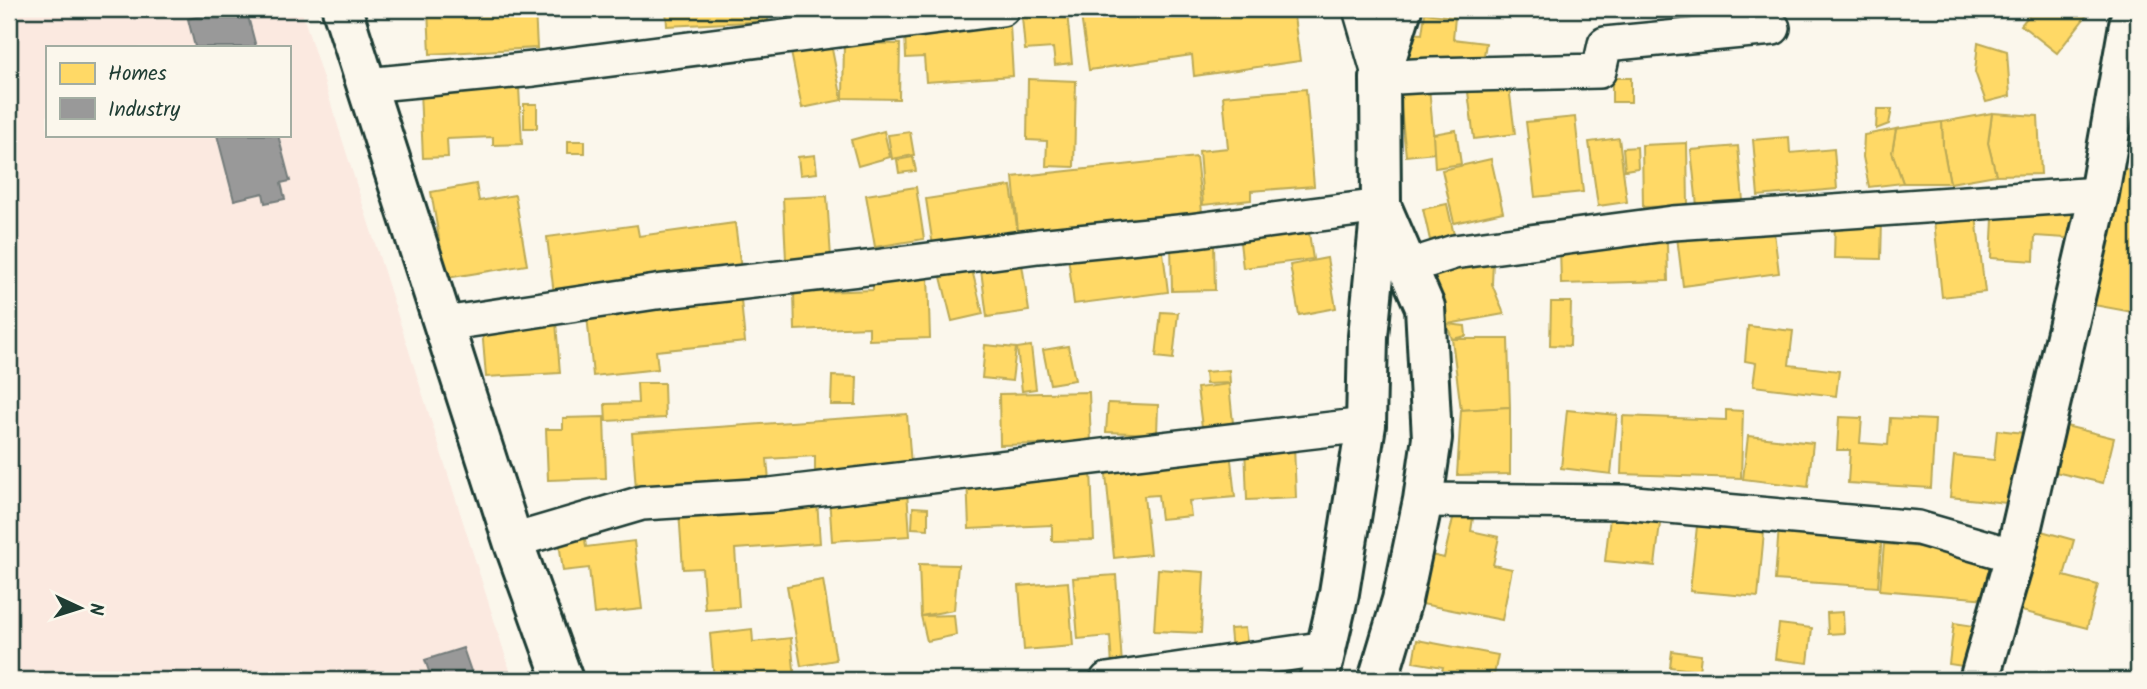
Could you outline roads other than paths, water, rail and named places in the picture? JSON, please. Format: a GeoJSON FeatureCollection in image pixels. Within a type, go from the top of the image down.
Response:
{"type":"FeatureCollection","features":[{"type":"Feature","properties":{"kind":"street"},"geometry":{"type":"LineString","coordinates":[[342,9],[513,541],[563,680]]}},
{"type":"Feature","properties":{"kind":"street"},"geometry":{"type":"LineString","coordinates":[[366,85],[534,68],[1002,9]]}},
{"type":"Feature","properties":{"kind":"street"},"geometry":{"type":"LineString","coordinates":[[1107,680],[1323,664],[1339,593],[1366,425],[1368,336],[1381,206],[1380,78],[1360,9]]}},
{"type":"Feature","properties":{"kind":"street"},"geometry":{"type":"LineString","coordinates":[[1380,78],[1402,9]]}},
{"type":"Feature","properties":{"kind":"street"},"geometry":{"type":"LineString","coordinates":[[1979,680],[2015,556],[2099,194],[2128,16]]}},
{"type":"Feature","properties":{"kind":"street"},"geometry":{"type":"LineString","coordinates":[[1380,78],[1599,71],[1605,44],[1773,28]]}},
{"type":"Feature","properties":{"kind":"street"},"geometry":{"type":"LineString","coordinates":[[1407,267],[1454,252],[1673,223],[2099,194]]}},
{"type":"Feature","properties":{"kind":"street"},"geometry":{"type":"LineString","coordinates":[[444,324],[656,292],[1038,246],[1189,231],[1381,206]]}},
{"type":"Feature","properties":{"kind":"street"},"geometry":{"type":"LineString","coordinates":[[1378,680],[1402,600],[1423,500],[1432,438],[1425,307],[1381,206]]}},
{"type":"Feature","properties":{"kind":"street"},"geometry":{"type":"LineString","coordinates":[[513,541],[642,503],[770,495],[1366,425]]}},
{"type":"Feature","properties":{"kind":"street"},"geometry":{"type":"LineString","coordinates":[[1423,500],[1623,502],[1918,528],[2015,556]]}}]}
